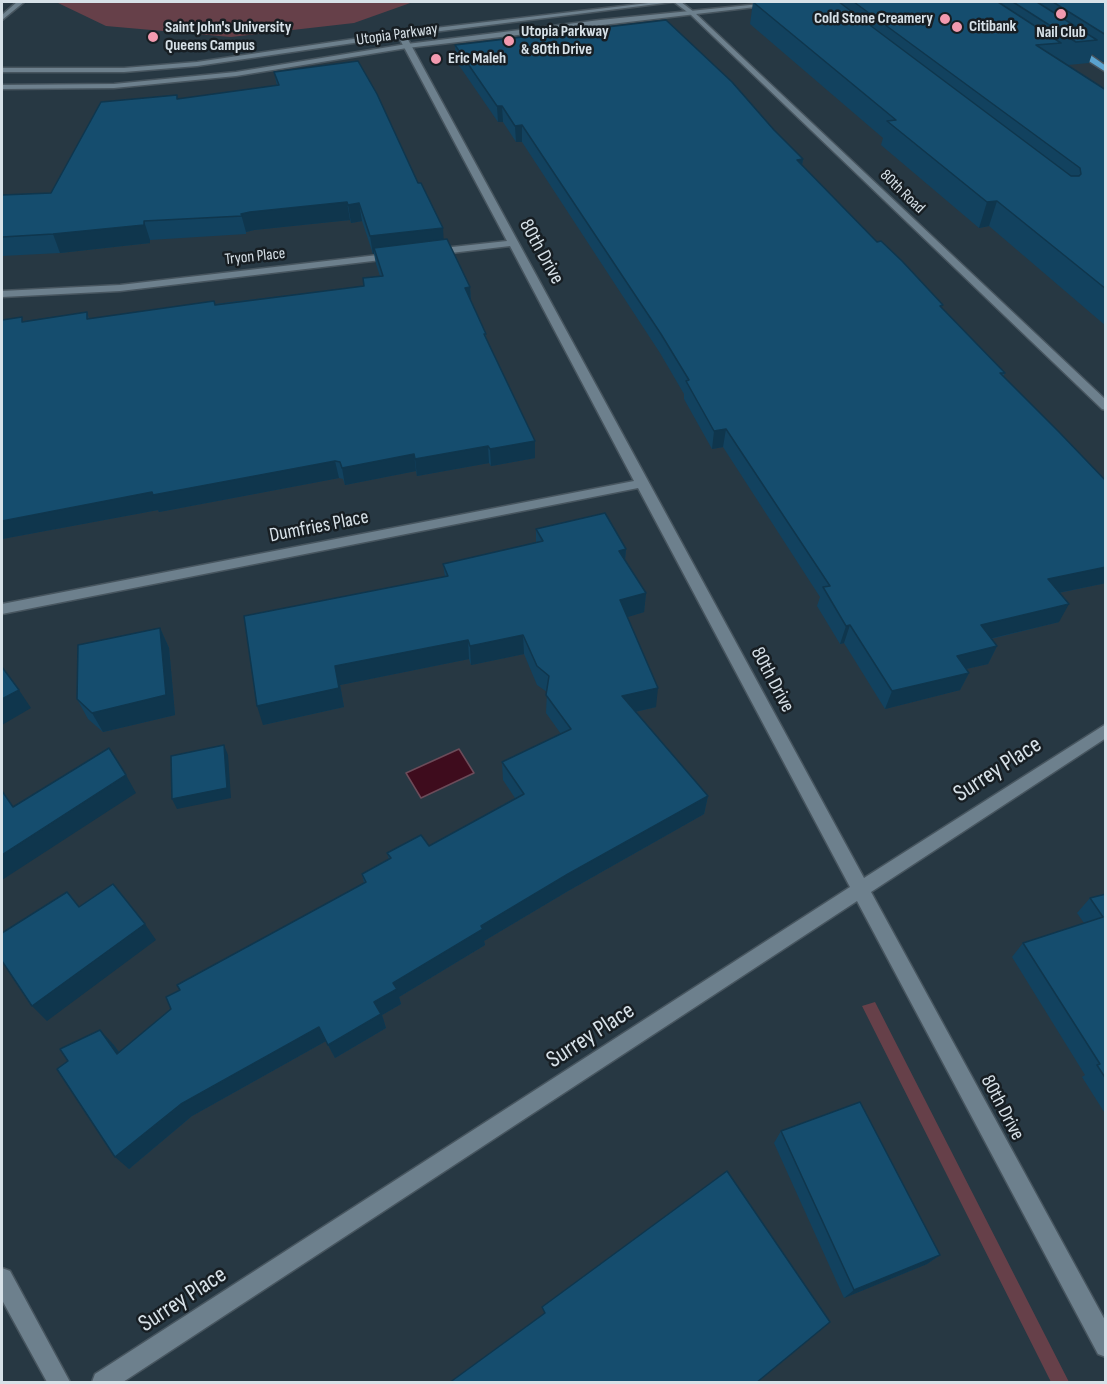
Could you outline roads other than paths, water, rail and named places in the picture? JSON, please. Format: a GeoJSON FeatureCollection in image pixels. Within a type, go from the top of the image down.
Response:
{"type":"FeatureCollection","features":[{"type":"Feature","properties":{"kind":"main road"},"geometry":{"type":"LineString","coordinates":[[1069,45],[1106,70]]}},
{"type":"Feature","properties":{"kind":"street"},"geometry":{"type":"LineString","coordinates":[[2,18],[21,2]]}},
{"type":"Feature","properties":{"kind":"street","name":"Utopia Parkway"},"geometry":{"type":"LineString","coordinates":[[2,87],[103,86],[236,74],[404,40],[670,2]]}},
{"type":"Feature","properties":{"kind":"street","name":"80th Road"},"geometry":{"type":"LineString","coordinates":[[676,2],[692,12],[1106,407]]}},
{"type":"Feature","properties":{"kind":"street","name":"Utopia Parkway"},"geometry":{"type":"LineString","coordinates":[[2,70],[124,70],[197,64],[404,40],[795,2]]}},
{"type":"Feature","properties":{"kind":"street","name":"80th Drive"},"geometry":{"type":"LineString","coordinates":[[404,40],[1106,1346]]}},
{"type":"Feature","properties":{"kind":"street"},"geometry":{"type":"LineString","coordinates":[[428,253],[512,243]]}},
{"type":"Feature","properties":{"kind":"street","name":"Tryon Place"},"geometry":{"type":"LineString","coordinates":[[2,294],[120,288],[404,255]]}},
{"type":"Feature","properties":{"kind":"street","name":"Dumfries Place"},"geometry":{"type":"LineString","coordinates":[[2,609],[643,483]]}},
{"type":"Feature","properties":{"kind":"street","name":"Surrey Place"},"geometry":{"type":"LineString","coordinates":[[103,1383],[1106,730]]}},
{"type":"Feature","properties":{"kind":"street"},"geometry":{"type":"LineString","coordinates":[[2,1278],[59,1383]]}},
{"type":"Feature","properties":{"kind":"place","name":"Nail Club"},"geometry":{"type":"Point","coordinates":[1061,14]}},
{"type":"Feature","properties":{"kind":"place","name":"Cold Stone Creamery"},"geometry":{"type":"Point","coordinates":[945,19]}},
{"type":"Feature","properties":{"kind":"place","name":"Citibank"},"geometry":{"type":"Point","coordinates":[957,27]}},
{"type":"Feature","properties":{"kind":"place","name":"Saint John's University Queens Campus"},"geometry":{"type":"Point","coordinates":[153,37]}},
{"type":"Feature","properties":{"kind":"place","name":"Utopia Parkway & 80th Drive"},"geometry":{"type":"Point","coordinates":[509,41]}},
{"type":"Feature","properties":{"kind":"place","name":"Eric Maleh"},"geometry":{"type":"Point","coordinates":[436,59]}}]}
